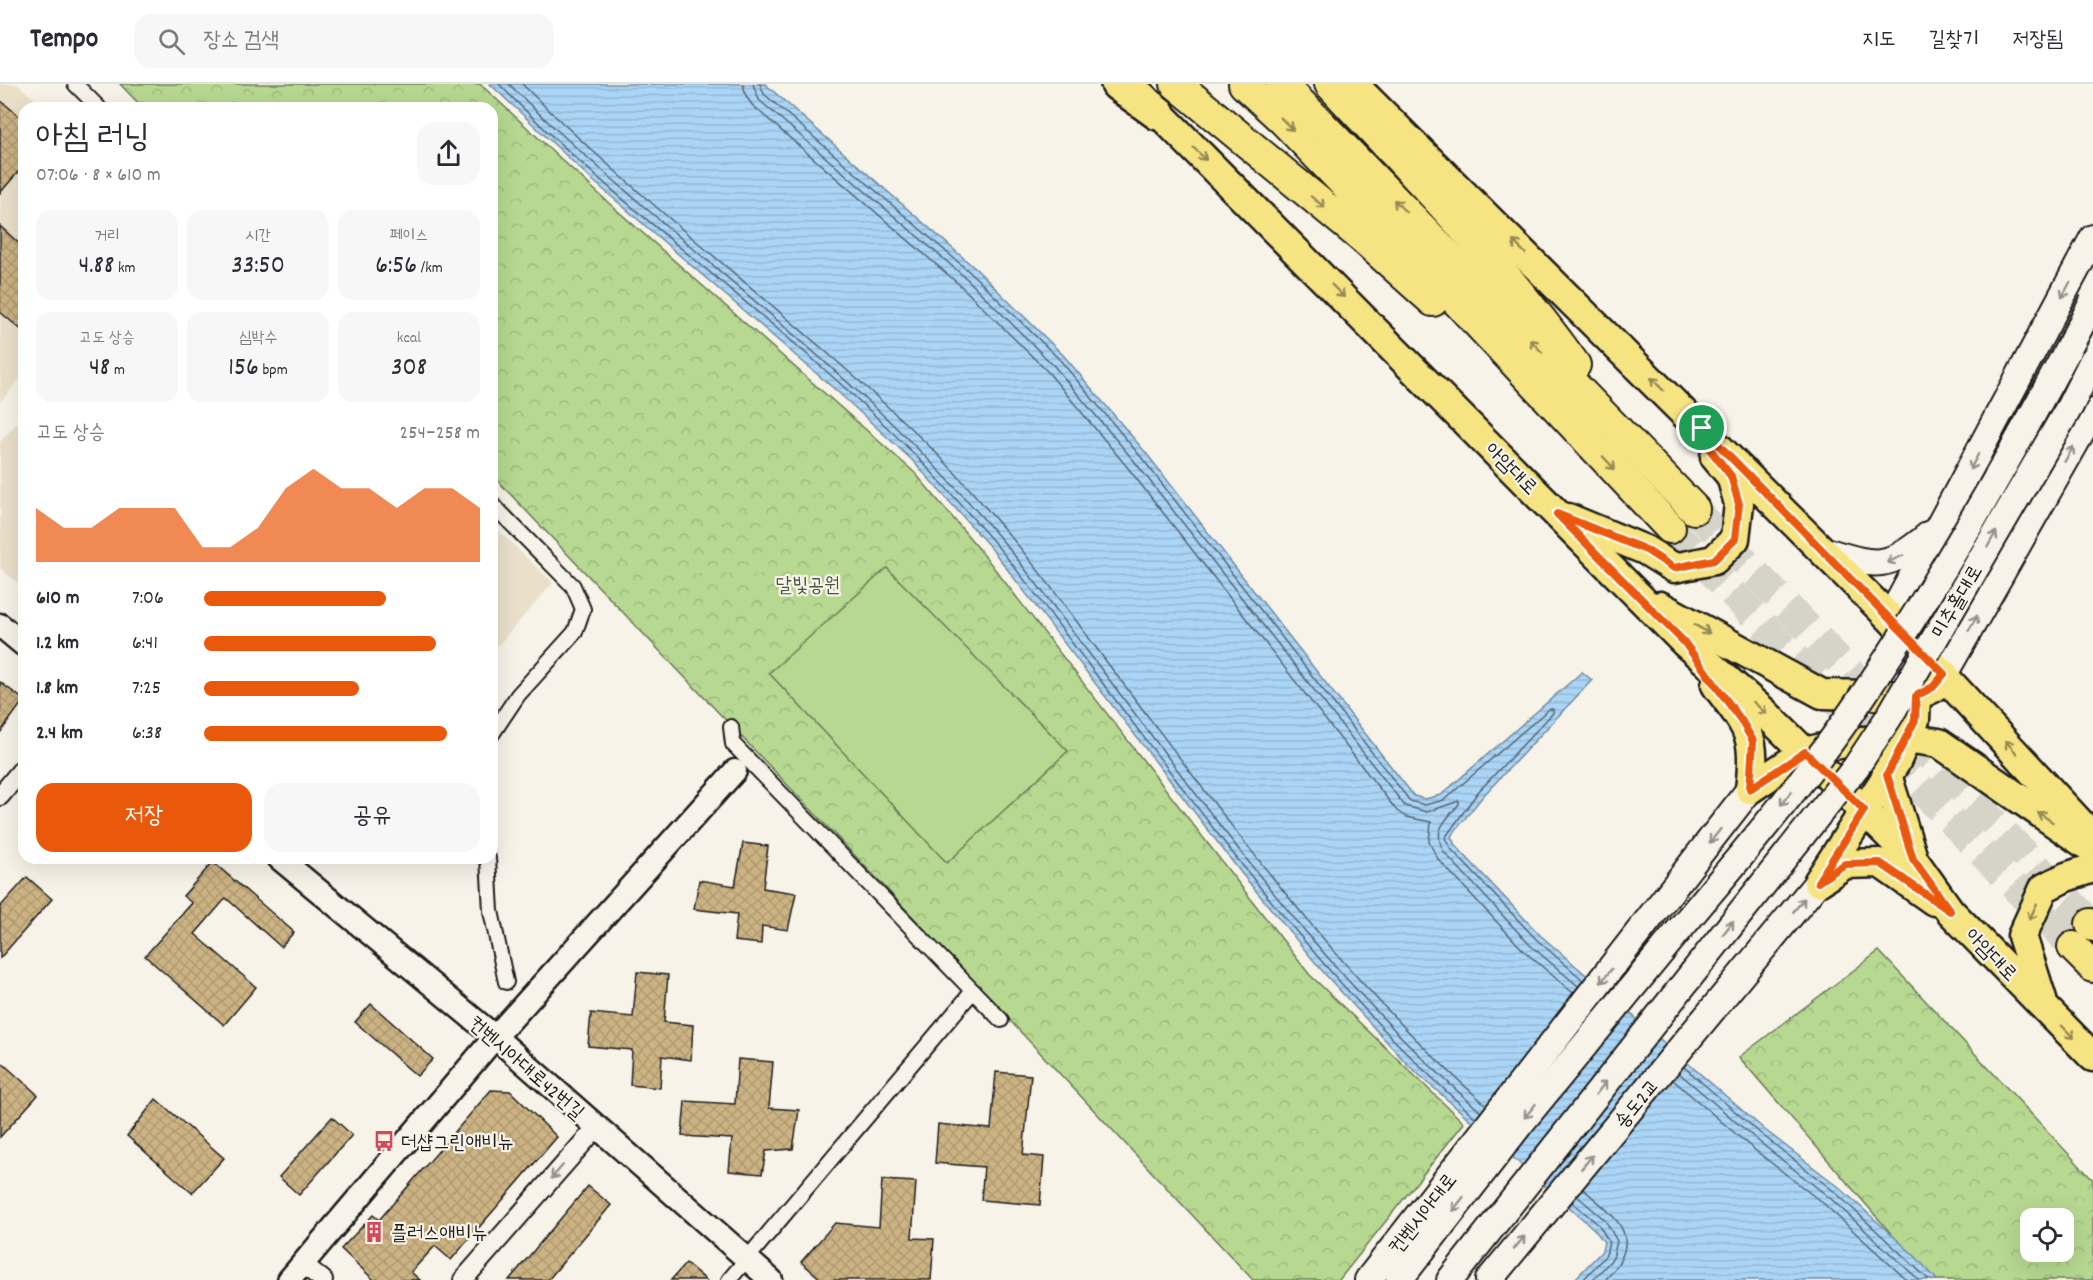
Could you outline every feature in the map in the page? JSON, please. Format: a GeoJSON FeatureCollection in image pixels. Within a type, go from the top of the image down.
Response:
{"type":"FeatureCollection","features":[{"type":"Feature","properties":{"kind":"highway"},"geometry":{"type":"LineString","coordinates":[[1118,84],[1158,113]]}},
{"type":"Feature","properties":{"kind":"highway"},"geometry":{"type":"LineString","coordinates":[[1176,84],[1365,240],[1575,427]]}},
{"type":"Feature","properties":{"kind":"highway"},"geometry":{"type":"LineString","coordinates":[[1244,84],[1284,121],[1670,528]]}},
{"type":"Feature","properties":{"kind":"highway"},"geometry":{"type":"LineString","coordinates":[[1282,84],[1694,508]]}},
{"type":"Feature","properties":{"kind":"highway"},"geometry":{"type":"LineString","coordinates":[[1330,84],[1546,323],[1633,446]]}},
{"type":"Feature","properties":{"kind":"main road","name":"아암대로"},"geometry":{"type":"LineString","coordinates":[[1130,84],[1261,213],[1684,642],[1764,712],[1913,859],[1950,911],[2093,1058]]}},
{"type":"Feature","properties":{"kind":"main road"},"geometry":{"type":"LineString","coordinates":[[1353,84],[1702,428],[1822,550],[1897,633],[1944,674],[2093,837]]}},
{"type":"Feature","properties":{"kind":"main road"},"geometry":{"type":"LineString","coordinates":[[1484,1152],[1660,952],[1784,802],[1859,701],[1897,633],[1941,524],[2093,238]]}},
{"type":"Feature","properties":{"kind":"main road","name":"미추홀대로"},"geometry":{"type":"LineString","coordinates":[[1897,633],[1945,570],[2008,464],[2093,302]]}},
{"type":"Feature","properties":{"kind":"main road","name":"미추홀대로"},"geometry":{"type":"LineString","coordinates":[[1692,974],[1856,767],[1889,717],[2070,406],[2093,360]]}},
{"type":"Feature","properties":{"kind":"main road"},"geometry":{"type":"LineString","coordinates":[[1632,590],[1822,694],[1916,696],[1933,687],[1944,674],[2093,412]]}},
{"type":"Feature","properties":{"kind":"main road"},"geometry":{"type":"LineString","coordinates":[[1557,514],[1646,550],[1674,568],[1714,560],[1735,539],[1739,504],[1731,476],[1709,448],[1702,428]]}},
{"type":"Feature","properties":{"kind":"main road"},"geometry":{"type":"LineString","coordinates":[[1822,550],[1860,561],[1884,564],[1903,556],[1941,524]]}},
{"type":"Feature","properties":{"kind":"main road"},"geometry":{"type":"LineString","coordinates":[[1818,882],[1887,775],[1897,739],[1888,695],[1897,633]]}},
{"type":"Feature","properties":{"kind":"main road"},"geometry":{"type":"LineString","coordinates":[[1897,633],[1916,696],[1915,720],[1897,739]]}},
{"type":"Feature","properties":{"kind":"main road"},"geometry":{"type":"LineString","coordinates":[[1684,642],[1741,720],[1753,741],[1750,789]]}},
{"type":"Feature","properties":{"kind":"main road"},"geometry":{"type":"LineString","coordinates":[[1484,1152],[1642,930],[1750,789],[1805,752],[1848,742],[1897,739],[1939,743],[2093,850]]}},
{"type":"Feature","properties":{"kind":"main road"},"geometry":{"type":"LineString","coordinates":[[1887,775],[1913,859]]}},
{"type":"Feature","properties":{"kind":"main road"},"geometry":{"type":"LineString","coordinates":[[1818,882],[1845,864],[1880,863],[1950,911]]}},
{"type":"Feature","properties":{"kind":"main road"},"geometry":{"type":"LineString","coordinates":[[2046,1010],[2022,936],[2044,888],[2066,877],[2093,868]]}},
{"type":"Feature","properties":{"kind":"main road","name":"송도2교"},"geometry":{"type":"LineString","coordinates":[[1489,1280],[1818,882]]}},
{"type":"Feature","properties":{"kind":"main road","name":"송도2교"},"geometry":{"type":"LineString","coordinates":[[1450,1280],[1692,974]]}},
{"type":"Feature","properties":{"kind":"main road","name":"컨벤시아대로"},"geometry":{"type":"LineString","coordinates":[[1368,1280],[1484,1152]]}},
{"type":"Feature","properties":{"kind":"main road","name":"컨벤시아대로"},"geometry":{"type":"LineString","coordinates":[[1399,1280],[1484,1152]]}},
{"type":"Feature","properties":{"kind":"street"},"geometry":{"type":"LineString","coordinates":[[75,84],[93,102]]}},
{"type":"Feature","properties":{"kind":"street"},"geometry":{"type":"LineString","coordinates":[[498,510],[573,586],[583,609],[575,632],[518,694],[498,725]]}},
{"type":"Feature","properties":{"kind":"street"},"geometry":{"type":"LineString","coordinates":[[0,625],[18,640]]}},
{"type":"Feature","properties":{"kind":"street"},"geometry":{"type":"LineString","coordinates":[[731,727],[732,744],[1001,1020]]}},
{"type":"Feature","properties":{"kind":"street"},"geometry":{"type":"LineString","coordinates":[[323,1280],[296,1272],[495,1037],[735,771]]}},
{"type":"Feature","properties":{"kind":"street"},"geometry":{"type":"LineString","coordinates":[[0,796],[18,774]]}},
{"type":"Feature","properties":{"kind":"street","name":"컨벤시아대로42번길"},"geometry":{"type":"LineString","coordinates":[[286,864],[495,1037],[771,1280]]}},
{"type":"Feature","properties":{"kind":"street"},"geometry":{"type":"LineString","coordinates":[[488,864],[491,911],[506,982]]}},
{"type":"Feature","properties":{"kind":"street"},"geometry":{"type":"LineString","coordinates":[[729,1280],[973,991]]}},
{"type":"Feature","properties":{"kind":"street"},"geometry":{"type":"LineString","coordinates":[[463,1280],[596,1128]]}},
{"type":"Feature","properties":{"kind":"shaded area"},"geometry":{"type":"Polygon","coordinates":[[[0,84],[17,84],[38,102],[18,102],[18,381],[0,402],[0,84]]]}},
{"type":"Feature","properties":{"kind":"shaded area"},"geometry":{"type":"Polygon","coordinates":[[[18,422],[18,583],[0,568],[0,442],[18,422]]]}},
{"type":"Feature","properties":{"kind":"shaded area"},"geometry":{"type":"Polygon","coordinates":[[[498,530],[553,583],[498,645],[498,530]]]}},
{"type":"Feature","properties":{"kind":"green space","name":"달빛공원"},"geometry":{"type":"Polygon","coordinates":[[[120,84],[480,84],[611,205],[915,473],[980,550],[1309,974],[1464,1123],[1339,1280],[1253,1280],[882,884],[498,481],[498,102],[137,102],[120,84]]]}},
{"type":"Feature","properties":{"kind":"green space"},"geometry":{"type":"Polygon","coordinates":[[[887,568],[1068,751],[947,863],[769,673],[887,568]]]}},
{"type":"Feature","properties":{"kind":"green space"},"geometry":{"type":"Polygon","coordinates":[[[1879,951],[2093,1180],[2093,1280],[1931,1280],[1739,1057],[1879,951]]]}},
{"type":"Feature","properties":{"kind":"water"},"geometry":{"type":"Polygon","coordinates":[[[490,84],[765,84],[976,269],[1064,356],[1146,453],[1414,796],[1425,799],[1441,795],[1582,672],[1592,680],[1483,796],[1451,836],[1455,845],[1540,935],[1765,1130],[1839,1187],[1915,1256],[1937,1280],[1574,1280],[1602,1251],[1604,1242],[1594,1229],[1409,1066],[1324,973],[1242,874],[991,548],[912,460],[839,393],[590,178],[490,84]]]}},
{"type":"Feature","properties":{"kind":"building"},"geometry":{"type":"Polygon","coordinates":[[[0,100],[18,115],[18,172],[0,193],[0,100]]]}},
{"type":"Feature","properties":{"kind":"building"},"geometry":{"type":"Polygon","coordinates":[[[0,226],[18,242],[18,327],[0,312],[0,226]]]}},
{"type":"Feature","properties":{"kind":"building"},"geometry":{"type":"Polygon","coordinates":[[[0,682],[18,696],[18,708],[0,733],[0,682]]]}},
{"type":"Feature","properties":{"kind":"building"},"geometry":{"type":"Polygon","coordinates":[[[743,843],[768,846],[763,888],[796,893],[788,930],[762,926],[761,944],[734,941],[737,914],[694,909],[699,880],[735,886],[743,843]]]}},
{"type":"Feature","properties":{"kind":"building"},"geometry":{"type":"Polygon","coordinates":[[[211,864],[215,864],[294,932],[281,947],[226,898],[195,934],[256,987],[224,1025],[145,956],[192,903],[183,896],[211,864]]]}},
{"type":"Feature","properties":{"kind":"building"},"geometry":{"type":"Polygon","coordinates":[[[27,877],[52,899],[0,958],[0,907],[27,877]]]}},
{"type":"Feature","properties":{"kind":"building"},"geometry":{"type":"Polygon","coordinates":[[[637,972],[668,975],[664,1022],[693,1025],[691,1060],[662,1056],[660,1088],[630,1085],[632,1050],[588,1046],[591,1013],[633,1017],[637,972]]]}},
{"type":"Feature","properties":{"kind":"building"},"geometry":{"type":"Polygon","coordinates":[[[371,1004],[433,1059],[417,1076],[355,1022],[371,1004]]]}},
{"type":"Feature","properties":{"kind":"building"},"geometry":{"type":"Polygon","coordinates":[[[738,1059],[773,1062],[769,1108],[799,1110],[793,1149],[766,1151],[762,1174],[729,1171],[732,1139],[682,1136],[685,1101],[735,1104],[738,1059]]]}},
{"type":"Feature","properties":{"kind":"building"},"geometry":{"type":"Polygon","coordinates":[[[0,1061],[38,1095],[0,1137],[0,1061]]]}},
{"type":"Feature","properties":{"kind":"building"},"geometry":{"type":"Polygon","coordinates":[[[996,1072],[1031,1075],[1023,1155],[1044,1157],[1040,1205],[981,1200],[984,1167],[935,1163],[938,1124],[991,1129],[996,1072]]]}},
{"type":"Feature","properties":{"kind":"building"},"geometry":{"type":"Polygon","coordinates":[[[491,1090],[510,1091],[557,1137],[451,1260],[435,1246],[411,1272],[420,1280],[374,1280],[341,1249],[373,1215],[379,1220],[491,1090]]]}},
{"type":"Feature","properties":{"kind":"building"},"geometry":{"type":"Polygon","coordinates":[[[156,1099],[224,1158],[192,1193],[127,1136],[156,1099]]]}},
{"type":"Feature","properties":{"kind":"building"},"geometry":{"type":"Polygon","coordinates":[[[332,1117],[352,1135],[299,1195],[279,1177],[332,1117]]]}},
{"type":"Feature","properties":{"kind":"building"},"geometry":{"type":"Polygon","coordinates":[[[882,1180],[916,1182],[912,1238],[934,1239],[931,1280],[822,1280],[801,1262],[835,1223],[879,1227],[882,1180]]]}},
{"type":"Feature","properties":{"kind":"building"},"geometry":{"type":"Polygon","coordinates":[[[588,1186],[611,1205],[548,1280],[509,1280],[588,1186]]]}},
{"type":"Feature","properties":{"kind":"building"},"geometry":{"type":"Polygon","coordinates":[[[686,1263],[706,1280],[671,1280],[686,1263]]]}},
{"type":"Feature","properties":{"kind":"tunnel"},"geometry":{"type":"LineString","coordinates":[[1694,509],[2091,924]]}},
{"type":"Feature","properties":{"kind":"tunnel"},"geometry":{"type":"LineString","coordinates":[[1670,528],[2073,947]]}},
{"type":"Feature","properties":{"kind":"place","name":"더샵그린애비뉴"},"geometry":{"type":"Point","coordinates":[384,1141]}},
{"type":"Feature","properties":{"kind":"place","name":"플러스애비뉴"},"geometry":{"type":"Point","coordinates":[374,1232]}},
{"type":"Feature","properties":{"kind":"route"},"geometry":{"type":"LineString","coordinates":[[1702,428],[1944,674],[1933,687],[1916,696],[1915,720],[1896,762],[1887,775],[1913,859],[1950,911],[1880,863],[1845,864],[1818,882],[1864,810],[1805,752],[1750,789],[1754,763],[1753,741],[1741,720],[1684,642],[1557,514],[1646,550],[1674,568],[1714,560],[1735,539],[1739,504],[1731,476],[1709,448],[1702,428]]}}]}
